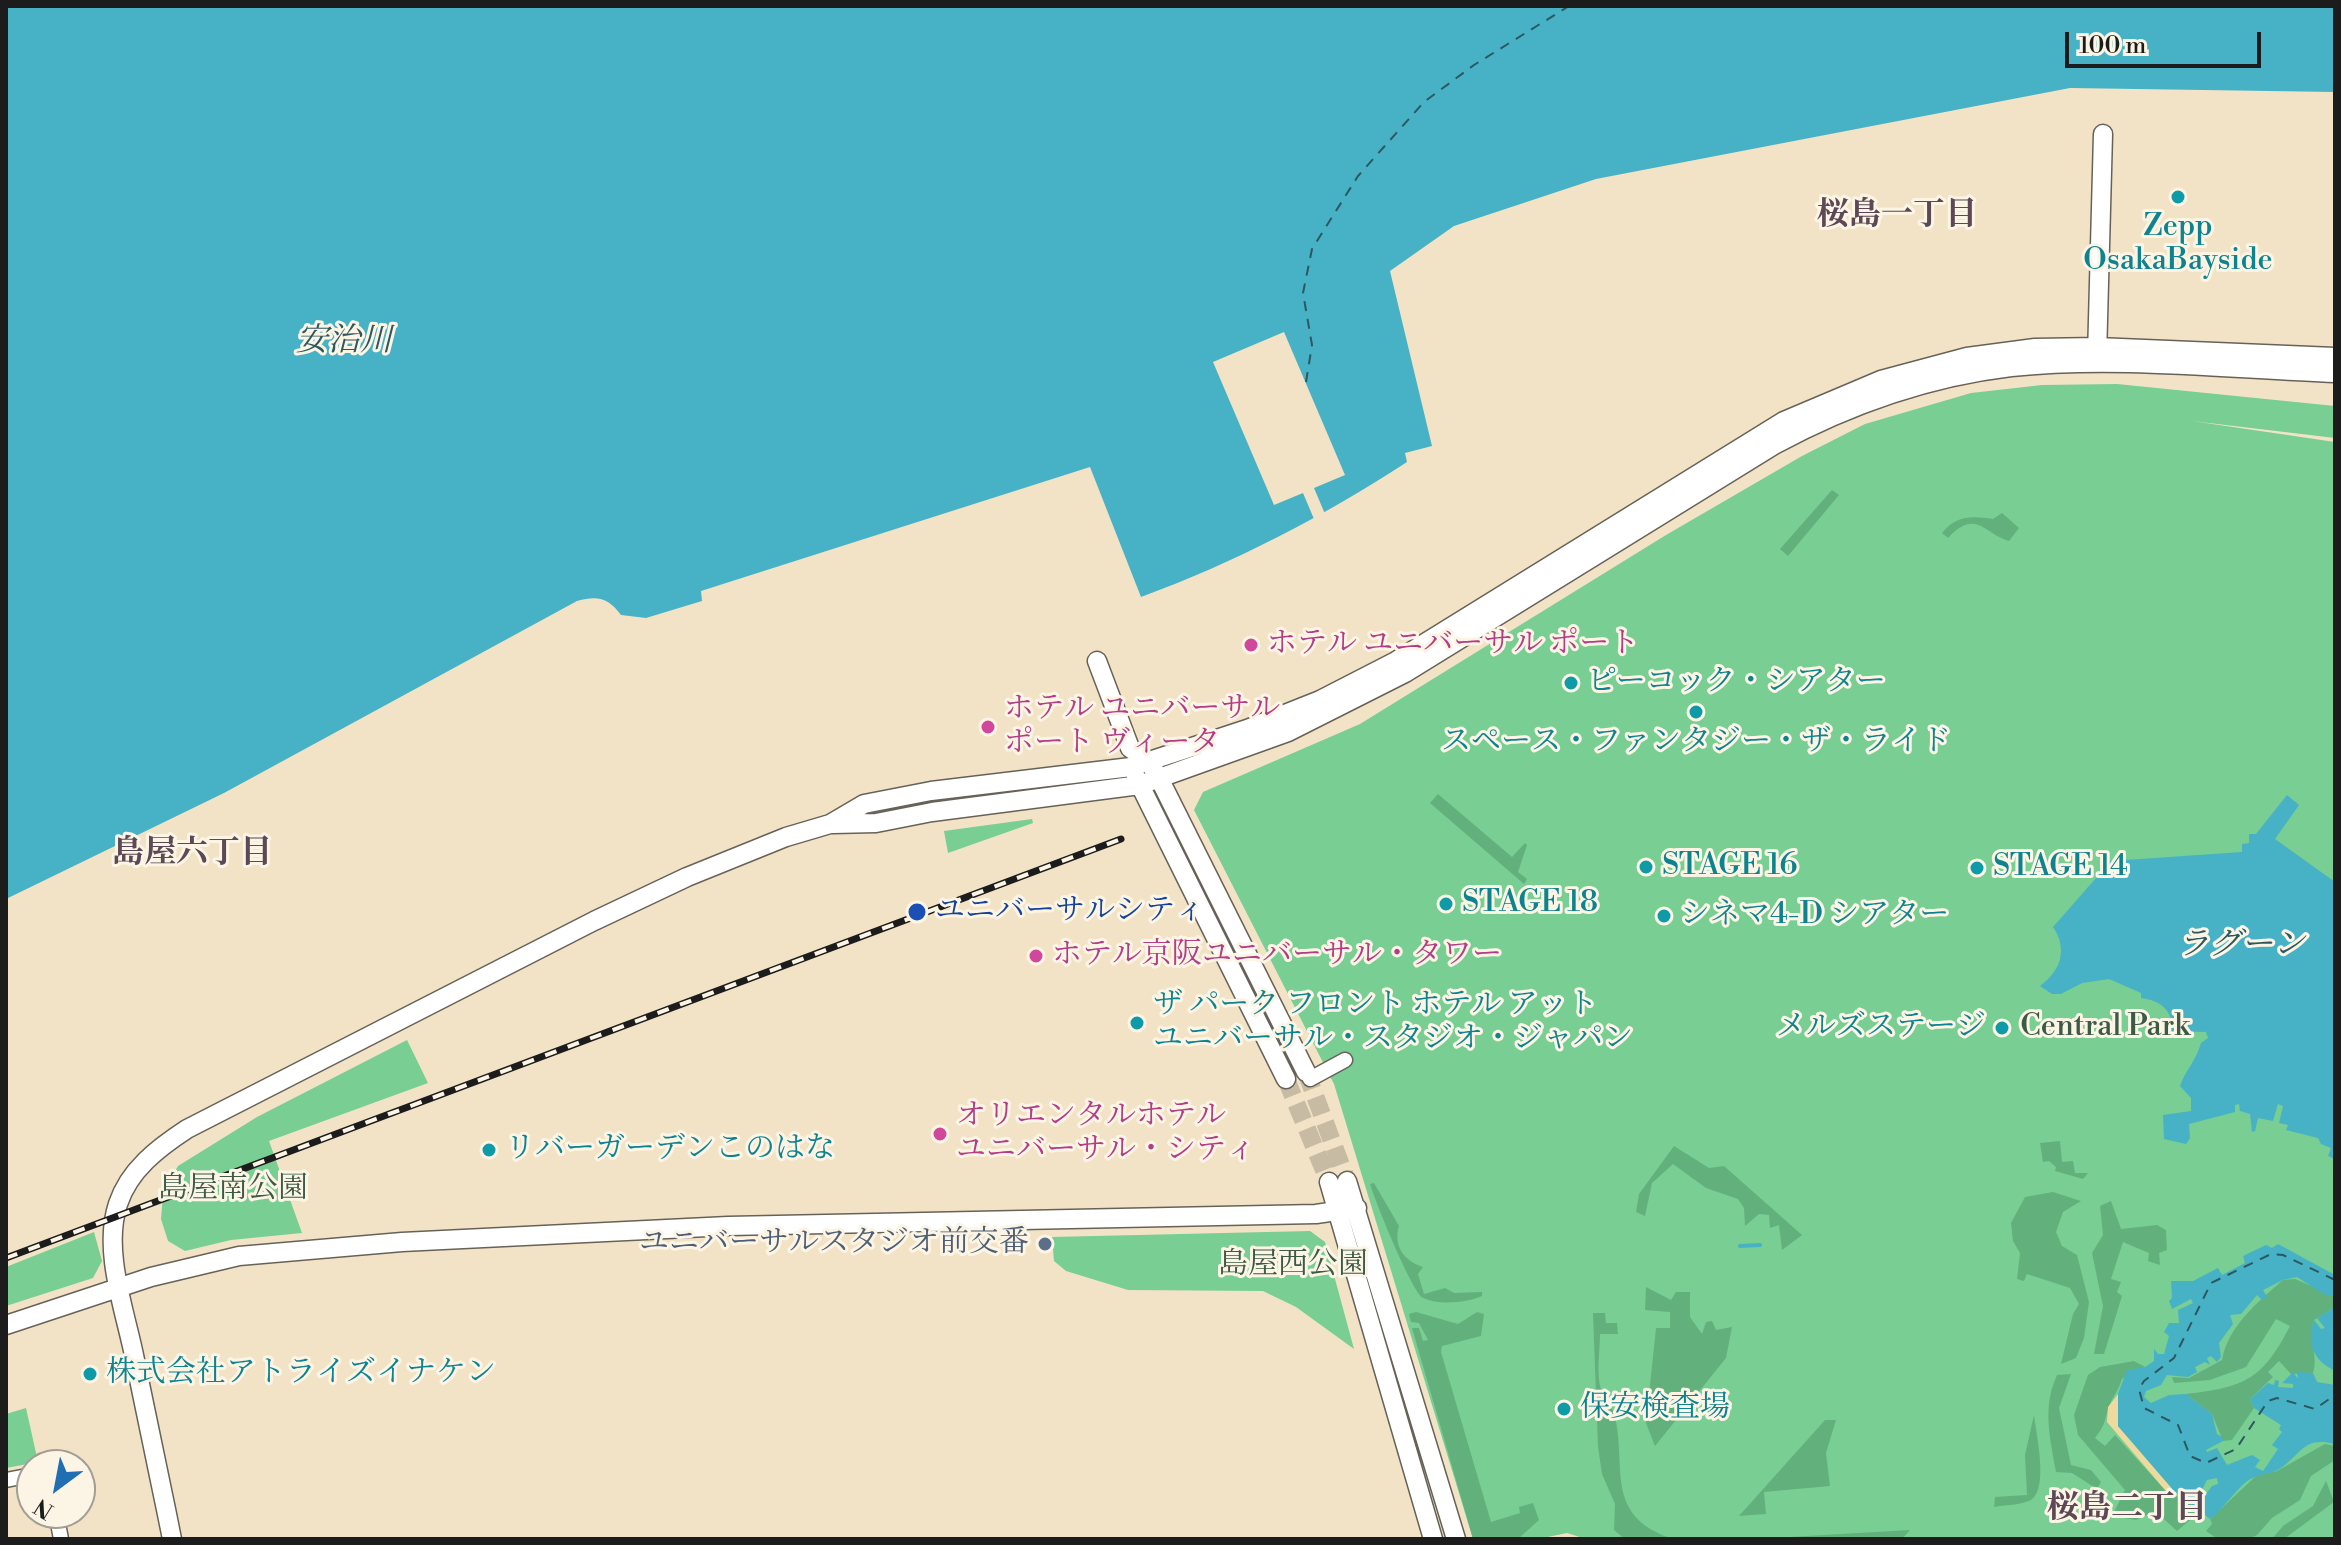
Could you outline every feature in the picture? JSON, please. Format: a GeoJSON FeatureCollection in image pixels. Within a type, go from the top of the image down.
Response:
{"type":"FeatureCollection","features":[{"type":"Feature","properties":{"kind":"street"},"geometry":{"type":"LineString","coordinates":[[2096,356],[2103,134]]}},
{"type":"Feature","properties":{"kind":"street"},"geometry":{"type":"LineString","coordinates":[[172,1539],[114,1246],[119,1201],[143,1163],[187,1129],[594,921],[687,877],[786,837],[830,824],[864,804],[1140,765],[1320,700],[1396,661],[1784,421],[1832,398],[1920,367],[2035,348],[2096,356],[2335,373]]}},
{"type":"Feature","properties":{"kind":"street"},"geometry":{"type":"LineString","coordinates":[[830,824],[876,823],[932,812],[1140,785],[1288,732],[1349,704],[1405,673],[1774,445],[1826,418],[1885,395],[1952,377],[2096,356],[2335,357]]}},
{"type":"Feature","properties":{"kind":"street"},"geometry":{"type":"LineString","coordinates":[[1097,661],[1130,748],[1140,765],[1160,780],[1308,1076],[1345,1060]]}},
{"type":"Feature","properties":{"kind":"street"},"geometry":{"type":"LineString","coordinates":[[1140,765],[1140,785],[1286,1079]]}},
{"type":"Feature","properties":{"kind":"street"},"geometry":{"type":"LineString","coordinates":[[1433,1539],[1337,1211],[1338,1182],[1357,1208],[1456,1539]]}},
{"type":"Feature","properties":{"kind":"street"},"geometry":{"type":"LineString","coordinates":[[6,1325],[120,1287],[239,1256],[497,1236],[1357,1208]]}},
{"type":"Feature","properties":{"kind":"green space","name":"Central Park"},"geometry":{"type":"Polygon","coordinates":[[[2117,384],[2335,406],[2335,438],[2192,421],[2335,442],[2335,1539],[1586,1539],[1567,1533],[1538,1539],[1473,1539],[1334,1084],[1194,810],[1203,792],[1360,724],[1666,535],[1802,456],[1865,424],[1971,393],[2042,385],[2117,384]]]}},
{"type":"Feature","properties":{"kind":"green space"},"geometry":{"type":"Polygon","coordinates":[[[1832,490],[1839,495],[1788,556],[1780,549],[1832,490]]]}},
{"type":"Feature","properties":{"kind":"green space"},"geometry":{"type":"Polygon","coordinates":[[[2002,513],[2019,528],[2009,541],[1973,524],[1958,529],[1948,538],[1942,533],[1959,520],[1971,517],[1993,519],[2002,513]]]}},
{"type":"Feature","properties":{"kind":"green space"},"geometry":{"type":"Polygon","coordinates":[[[1438,794],[1512,857],[1525,843],[1527,845],[1518,872],[1527,879],[1524,884],[1430,803],[1438,794]]]}},
{"type":"Feature","properties":{"kind":"green space"},"geometry":{"type":"Polygon","coordinates":[[[1032,819],[1033,823],[948,853],[944,831],[1032,819]]]}},
{"type":"Feature","properties":{"kind":"green space","name":"島屋南公園"},"geometry":{"type":"Polygon","coordinates":[[[407,1040],[428,1083],[269,1141],[302,1233],[231,1240],[185,1251],[168,1241],[161,1219],[163,1194],[178,1166],[257,1117],[407,1040]]]}},
{"type":"Feature","properties":{"kind":"green space"},"geometry":{"type":"Polygon","coordinates":[[[2060,1141],[2062,1162],[2073,1161],[2075,1173],[2088,1173],[2083,1179],[2055,1171],[2056,1167],[2049,1161],[2043,1162],[2040,1143],[2060,1141]]]}},
{"type":"Feature","properties":{"kind":"green space"},"geometry":{"type":"Polygon","coordinates":[[[1674,1146],[1709,1168],[1724,1166],[1802,1235],[1782,1250],[1779,1225],[1770,1228],[1769,1215],[1759,1214],[1745,1226],[1744,1208],[1738,1199],[1706,1188],[1673,1164],[1652,1183],[1645,1216],[1636,1212],[1639,1194],[1674,1146]]]}},
{"type":"Feature","properties":{"kind":"green space"},"geometry":{"type":"Polygon","coordinates":[[[1374,1183],[1399,1226],[1398,1240],[1402,1252],[1410,1261],[1423,1267],[1418,1274],[1424,1294],[1445,1288],[1454,1293],[1482,1292],[1482,1296],[1454,1302],[1423,1298],[1411,1280],[1386,1226],[1370,1184],[1374,1183]]]}},
{"type":"Feature","properties":{"kind":"green space"},"geometry":{"type":"Polygon","coordinates":[[[2053,1192],[2081,1201],[2063,1212],[2056,1232],[2062,1246],[2077,1255],[2089,1302],[2084,1338],[2076,1358],[2061,1364],[2073,1314],[2079,1304],[2070,1288],[2027,1274],[2024,1281],[2017,1279],[2020,1253],[2013,1241],[2011,1223],[2025,1197],[2053,1192]]]}},
{"type":"Feature","properties":{"kind":"green space"},"geometry":{"type":"Polygon","coordinates":[[[2111,1201],[2121,1229],[2157,1225],[2166,1230],[2167,1250],[2159,1253],[2160,1265],[2148,1261],[2149,1253],[2123,1242],[2111,1279],[2121,1282],[2117,1292],[2122,1296],[2104,1354],[2094,1354],[2103,1306],[2092,1253],[2103,1235],[2100,1206],[2111,1201]]]}},
{"type":"Feature","properties":{"kind":"green space","name":"島屋西公園"},"geometry":{"type":"Polygon","coordinates":[[[1310,1231],[1325,1242],[1354,1349],[1296,1307],[1263,1291],[1128,1290],[1066,1271],[1054,1261],[1052,1237],[1310,1231]]]}},
{"type":"Feature","properties":{"kind":"green space"},"geometry":{"type":"Polygon","coordinates":[[[94,1232],[102,1261],[93,1278],[6,1306],[6,1267],[94,1232]]]}},
{"type":"Feature","properties":{"kind":"green space"},"geometry":{"type":"Polygon","coordinates":[[[2295,1279],[2335,1296],[2335,1307],[2314,1320],[2312,1327],[2313,1373],[2291,1374],[2279,1361],[2268,1372],[2273,1377],[2250,1399],[2254,1408],[2232,1440],[2223,1441],[2212,1414],[2186,1394],[2223,1388],[2250,1378],[2270,1358],[2290,1326],[2276,1319],[2246,1367],[2210,1380],[2174,1383],[2172,1377],[2189,1378],[2222,1360],[2231,1336],[2246,1315],[2283,1280],[2295,1279]]]}},
{"type":"Feature","properties":{"kind":"green space"},"geometry":{"type":"Polygon","coordinates":[[[1646,1287],[1671,1300],[1676,1292],[1690,1292],[1690,1317],[1702,1334],[1706,1322],[1712,1321],[1716,1330],[1732,1327],[1726,1358],[1655,1446],[1646,1423],[1656,1328],[1670,1328],[1670,1312],[1645,1310],[1646,1287]]]}},
{"type":"Feature","properties":{"kind":"green space"},"geometry":{"type":"Polygon","coordinates":[[[1416,1312],[1458,1324],[1477,1312],[1484,1314],[1481,1336],[1442,1346],[1441,1352],[1491,1522],[1520,1513],[1519,1507],[1533,1503],[1539,1520],[1518,1539],[1473,1539],[1412,1328],[1419,1328],[1423,1341],[1428,1340],[1419,1323],[1411,1322],[1409,1314],[1416,1312]]]}},
{"type":"Feature","properties":{"kind":"green space"},"geometry":{"type":"Polygon","coordinates":[[[1593,1313],[1605,1313],[1606,1323],[1617,1323],[1618,1334],[1600,1334],[1599,1376],[1602,1394],[1615,1417],[1622,1488],[1627,1503],[1636,1517],[1651,1529],[1673,1539],[1625,1539],[1614,1530],[1615,1504],[1602,1474],[1598,1447],[1593,1313]]]}},
{"type":"Feature","properties":{"kind":"green space"},"geometry":{"type":"Polygon","coordinates":[[[2134,1361],[2145,1367],[2122,1379],[2095,1438],[2105,1446],[2115,1435],[2165,1490],[2202,1510],[2177,1531],[2155,1511],[2136,1520],[2112,1516],[2125,1490],[2078,1435],[2074,1415],[2088,1375],[2100,1367],[2134,1361]]]}},
{"type":"Feature","properties":{"kind":"green space"},"geometry":{"type":"Polygon","coordinates":[[[2071,1374],[2059,1408],[2071,1465],[2091,1470],[2101,1482],[2097,1489],[2072,1473],[2056,1472],[2049,1423],[2050,1399],[2057,1375],[2071,1374]]]}},
{"type":"Feature","properties":{"kind":"green space"},"geometry":{"type":"Polygon","coordinates":[[[26,1408],[35,1449],[16,1449],[16,1466],[6,1468],[6,1414],[26,1408]]]}},
{"type":"Feature","properties":{"kind":"green space"},"geometry":{"type":"Polygon","coordinates":[[[2034,1415],[2040,1473],[2036,1494],[2027,1502],[1994,1507],[1995,1497],[2027,1495],[2025,1455],[2034,1415]]]}},
{"type":"Feature","properties":{"kind":"green space"},"geometry":{"type":"Polygon","coordinates":[[[1825,1420],[1836,1420],[1826,1453],[1830,1486],[1764,1492],[1766,1514],[1739,1516],[1825,1420]]]}},
{"type":"Feature","properties":{"kind":"green space"},"geometry":{"type":"Polygon","coordinates":[[[2325,1444],[2335,1446],[2335,1460],[2311,1476],[2300,1500],[2272,1518],[2257,1535],[2249,1539],[2215,1537],[2206,1531],[2212,1524],[2210,1519],[2257,1475],[2277,1471],[2325,1444]]]}},
{"type":"Feature","properties":{"kind":"green space"},"geometry":{"type":"Polygon","coordinates":[[[2326,1481],[2334,1502],[2284,1539],[2272,1539],[2283,1526],[2313,1506],[2326,1481]]]}},
{"type":"Feature","properties":{"kind":"green space"},"geometry":{"type":"Polygon","coordinates":[[[1910,1530],[1902,1539],[1773,1539],[1773,1538],[1910,1530]]]}},
{"type":"Feature","properties":{"kind":"sand"},"geometry":{"type":"Polygon","coordinates":[[[2118,1394],[2118,1426],[2175,1492],[2165,1490],[2107,1422],[2108,1407],[2118,1394]]]}},
{"type":"Feature","properties":{"kind":"water","name":"安治川"},"geometry":{"type":"Polygon","coordinates":[[[6,6],[2335,6],[2335,92],[2070,88],[1596,179],[1454,226],[1390,271],[1432,446],[1405,453],[1407,462],[1375,482],[1311,520],[1244,553],[1141,597],[1090,467],[701,591],[702,601],[646,618],[621,615],[603,600],[591,598],[577,601],[224,793],[6,899],[6,6]]]}},
{"type":"Feature","properties":{"kind":"water","name":"ラグーン"},"geometry":{"type":"Polygon","coordinates":[[[2287,795],[2299,805],[2275,839],[2335,882],[2334,1159],[2328,1156],[2331,1148],[2321,1144],[2318,1138],[2286,1130],[2288,1125],[2279,1123],[2283,1106],[2278,1104],[2273,1121],[2258,1118],[2252,1132],[2250,1114],[2240,1111],[2239,1104],[2235,1105],[2235,1112],[2189,1124],[2190,1138],[2186,1144],[2164,1139],[2163,1115],[2191,1111],[2191,1098],[2180,1086],[2201,1043],[2208,1038],[2206,1032],[2172,1031],[2171,1018],[2164,1008],[2154,1001],[2141,998],[2141,993],[2109,979],[2082,983],[2061,994],[2052,994],[2040,986],[2053,974],[2060,959],[2060,943],[2053,927],[2111,861],[2242,852],[2242,844],[2249,843],[2249,834],[2256,834],[2287,795]]]}},
{"type":"Feature","properties":{"kind":"water"},"geometry":{"type":"Polygon","coordinates":[[[2278,1244],[2335,1275],[2335,1296],[2327,1296],[2297,1277],[2263,1290],[2267,1297],[2262,1300],[2257,1295],[2241,1314],[2230,1315],[2233,1324],[2219,1343],[2221,1357],[2217,1362],[2211,1356],[2207,1358],[2210,1365],[2205,1362],[2195,1367],[2197,1372],[2188,1377],[2167,1375],[2161,1385],[2146,1391],[2144,1397],[2151,1403],[2169,1395],[2186,1394],[2212,1414],[2217,1434],[2222,1437],[2223,1441],[2207,1452],[2217,1448],[2227,1465],[2252,1455],[2260,1460],[2255,1467],[2263,1471],[2278,1449],[2272,1445],[2282,1432],[2279,1429],[2281,1425],[2254,1408],[2250,1399],[2268,1383],[2274,1385],[2275,1380],[2279,1381],[2278,1387],[2293,1388],[2293,1384],[2282,1383],[2293,1372],[2298,1379],[2297,1372],[2313,1373],[2317,1382],[2335,1385],[2335,1444],[2310,1444],[2281,1468],[2250,1479],[2210,1519],[2196,1508],[2212,1486],[2218,1484],[2217,1478],[2207,1480],[2194,1506],[2175,1492],[2118,1426],[2118,1394],[2127,1370],[2145,1367],[2154,1361],[2154,1349],[2158,1354],[2164,1354],[2169,1336],[2164,1332],[2169,1323],[2179,1323],[2178,1310],[2193,1303],[2191,1299],[2172,1309],[2169,1301],[2172,1298],[2171,1281],[2193,1281],[2218,1268],[2222,1275],[2245,1263],[2243,1256],[2266,1245],[2272,1248],[2278,1244]]]}},
{"type":"Feature","properties":{"kind":"water"},"geometry":{"type":"Polygon","coordinates":[[[2335,1307],[2335,1371],[2321,1362],[2313,1350],[2311,1336],[2314,1320],[2321,1329],[2325,1328],[2317,1318],[2335,1307]]]}},
{"type":"Feature","properties":{"kind":"pier"},"geometry":{"type":"Polygon","coordinates":[[[1284,332],[1345,475],[1314,488],[1325,514],[1314,519],[1303,493],[1274,505],[1213,362],[1284,332]]]}},
{"type":"Feature","properties":{"kind":"waterway"},"geometry":{"type":"LineString","coordinates":[[1740,1246],[1760,1245]]}},
{"type":"Feature","properties":{"kind":"ferry route"},"geometry":{"type":"LineString","coordinates":[[1306,382],[1312,345],[1303,293],[1312,249],[1358,176],[1424,102],[1474,65],[1569,6]]}},
{"type":"Feature","properties":{"kind":"ferry route"},"geometry":{"type":"LineString","coordinates":[[2335,1280],[2283,1255],[2271,1254],[2211,1283],[2174,1358],[2144,1381],[2139,1389],[2144,1408],[2178,1425],[2190,1456],[2206,1463],[2236,1449],[2268,1401],[2277,1398],[2315,1409],[2335,1395]]}},
{"type":"Feature","properties":{"kind":"tunnel"},"geometry":{"type":"LineString","coordinates":[[1306,1072],[1347,1181]]}},
{"type":"Feature","properties":{"kind":"tunnel"},"geometry":{"type":"LineString","coordinates":[[1286,1079],[1329,1182]]}},
{"type":"Feature","properties":{"kind":"railway"},"geometry":{"type":"LineString","coordinates":[[6,1258],[1121,839]]}},
{"type":"Feature","properties":{"kind":"place","name":"Zepp OsakaBayside"},"geometry":{"type":"Point","coordinates":[2178,197]}},
{"type":"Feature","properties":{"kind":"place","name":"ホテル ユニバーサル ポート"},"geometry":{"type":"Point","coordinates":[1251,645]}},
{"type":"Feature","properties":{"kind":"place","name":"ピーコック・シアター"},"geometry":{"type":"Point","coordinates":[1571,683]}},
{"type":"Feature","properties":{"kind":"place","name":"スペース・ファンタジー・ザ・ライド"},"geometry":{"type":"Point","coordinates":[1696,712]}},
{"type":"Feature","properties":{"kind":"place","name":"ホテル ユニバーサル ポート ヴィータ"},"geometry":{"type":"Point","coordinates":[988,727]}},
{"type":"Feature","properties":{"kind":"place","name":"STAGE 16"},"geometry":{"type":"Point","coordinates":[1646,867]}},
{"type":"Feature","properties":{"kind":"place","name":"STAGE 14"},"geometry":{"type":"Point","coordinates":[1977,868]}},
{"type":"Feature","properties":{"kind":"place","name":"STAGE 18"},"geometry":{"type":"Point","coordinates":[1446,904]}},
{"type":"Feature","properties":{"kind":"place","name":"ユニバーサルシティ"},"geometry":{"type":"Point","coordinates":[917,912]}},
{"type":"Feature","properties":{"kind":"place","name":"シネマ4-D シアター"},"geometry":{"type":"Point","coordinates":[1664,916]}},
{"type":"Feature","properties":{"kind":"place","name":"ホテル京阪ユニバーサル・タワー"},"geometry":{"type":"Point","coordinates":[1036,956]}},
{"type":"Feature","properties":{"kind":"place","name":"ザ パーク フロント ホテル アット ユニバーサル・スタジオ・ジャパン"},"geometry":{"type":"Point","coordinates":[1137,1023]}},
{"type":"Feature","properties":{"kind":"place","name":"メルズステージ"},"geometry":{"type":"Point","coordinates":[2002,1028]}},
{"type":"Feature","properties":{"kind":"place","name":"オリエンタルホテル ユニバーサル・シティ"},"geometry":{"type":"Point","coordinates":[940,1134]}},
{"type":"Feature","properties":{"kind":"place","name":"リバーガーデンこのはな"},"geometry":{"type":"Point","coordinates":[489,1150]}},
{"type":"Feature","properties":{"kind":"place","name":"ユニバーサルスタジオ前交番"},"geometry":{"type":"Point","coordinates":[1045,1244]}},
{"type":"Feature","properties":{"kind":"place","name":"株式会社アトライズイナケン"},"geometry":{"type":"Point","coordinates":[90,1374]}},
{"type":"Feature","properties":{"kind":"place","name":"保安検査場"},"geometry":{"type":"Point","coordinates":[1564,1409]}},
{"type":"Feature","properties":{"kind":"district","name":"桜島一丁目"},"geometry":{"type":"Point","coordinates":[1897,216]}},
{"type":"Feature","properties":{"kind":"district","name":"島屋六丁目"},"geometry":{"type":"Point","coordinates":[192,854]}},
{"type":"Feature","properties":{"kind":"district","name":"桜島二丁目"},"geometry":{"type":"Point","coordinates":[2127,1509]}}]}
